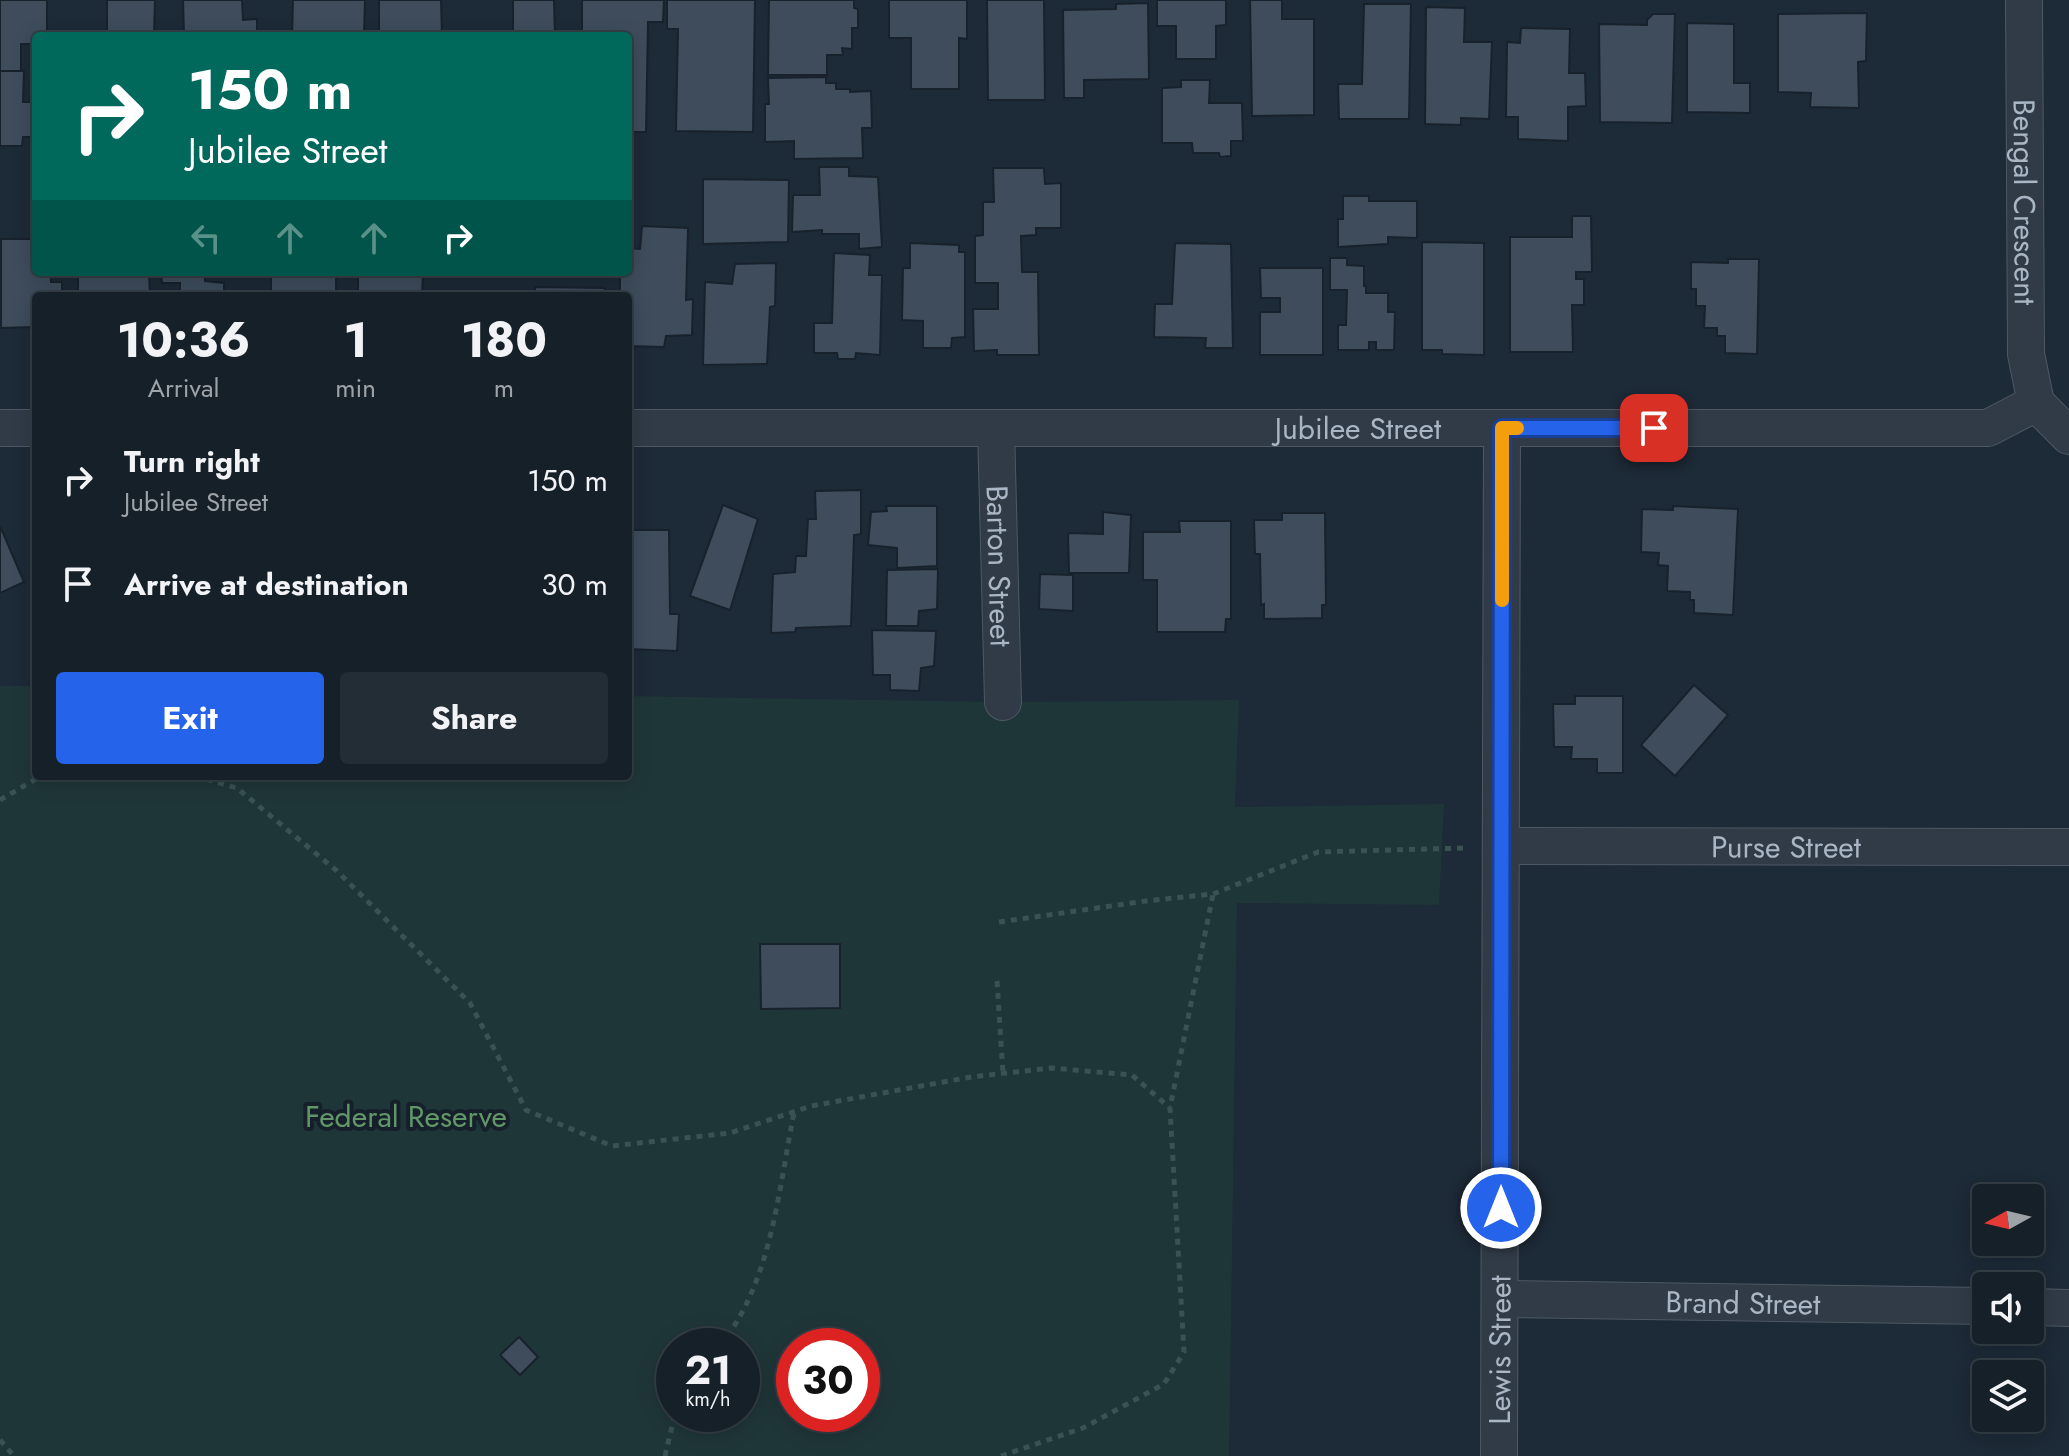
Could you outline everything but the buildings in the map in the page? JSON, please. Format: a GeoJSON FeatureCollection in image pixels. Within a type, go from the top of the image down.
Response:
{"type":"FeatureCollection","features":[{"type":"Feature","properties":{"kind":"street","name":"Bengal Crescent"},"geometry":{"type":"LineString","coordinates":[[2024,0],[2026,354],[2036,403]]}},
{"type":"Feature","properties":{"kind":"street","name":"Jubilee Street"},"geometry":{"type":"LineString","coordinates":[[632,428],[1988,428],[2036,403]]}},
{"type":"Feature","properties":{"kind":"street"},"geometry":{"type":"LineString","coordinates":[[2036,403],[2069,436]]}},
{"type":"Feature","properties":{"kind":"street"},"geometry":{"type":"LineString","coordinates":[[0,428],[32,428]]}},
{"type":"Feature","properties":{"kind":"street","name":"Barton Street"},"geometry":{"type":"LineString","coordinates":[[996,428],[1003,702]]}},
{"type":"Feature","properties":{"kind":"street","name":"Lewis Street"},"geometry":{"type":"LineString","coordinates":[[1499,1456],[1502,428]]}},
{"type":"Feature","properties":{"kind":"street","name":"Purse Street"},"geometry":{"type":"LineString","coordinates":[[1502,846],[2069,847]]}},
{"type":"Feature","properties":{"kind":"street","name":"Brand Street"},"geometry":{"type":"LineString","coordinates":[[1501,1299],[1972,1306]]}},
{"type":"Feature","properties":{"kind":"street"},"geometry":{"type":"LineString","coordinates":[[2044,1307],[2069,1308]]}},
{"type":"Feature","properties":{"kind":"path"},"geometry":{"type":"LineString","coordinates":[[0,800],[34,780]]}},
{"type":"Feature","properties":{"kind":"path"},"geometry":{"type":"LineString","coordinates":[[209,780],[237,788],[315,852],[470,1003],[526,1110],[612,1146],[730,1133],[811,1106],[1003,1073],[1051,1068],[1132,1075],[1170,1108]]}},
{"type":"Feature","properties":{"kind":"path"},"geometry":{"type":"LineString","coordinates":[[999,922],[1213,894],[1318,852],[1502,846]]}},
{"type":"Feature","properties":{"kind":"path"},"geometry":{"type":"LineString","coordinates":[[1001,1456],[1083,1428],[1164,1384],[1184,1352],[1170,1108],[1213,894]]}},
{"type":"Feature","properties":{"kind":"path"},"geometry":{"type":"LineString","coordinates":[[997,981],[1003,1073]]}},
{"type":"Feature","properties":{"kind":"path"},"geometry":{"type":"LineString","coordinates":[[734,1328],[763,1265],[794,1112]]}},
{"type":"Feature","properties":{"kind":"path"},"geometry":{"type":"LineString","coordinates":[[665,1456],[671,1432]]}},
{"type":"Feature","properties":{"kind":"path"},"geometry":{"type":"LineString","coordinates":[[0,1440],[14,1456]]}},
{"type":"Feature","properties":{"kind":"green space","name":"Federal Reserve"},"geometry":{"type":"Polygon","coordinates":[[[0,686],[32,686],[32,780],[632,780],[632,696],[1003,702],[1239,700],[1235,807],[1444,804],[1439,905],[1237,903],[1229,1456],[0,1456],[0,686]]]}},
{"type":"Feature","properties":{"kind":"slow traffic"},"geometry":{"type":"LineString","coordinates":[[1502,600],[1502,428],[1517,428]]}},
{"type":"Feature","properties":{"kind":"route"},"geometry":{"type":"LineString","coordinates":[[1501,1208],[1502,428],[1654,428]]}}]}
